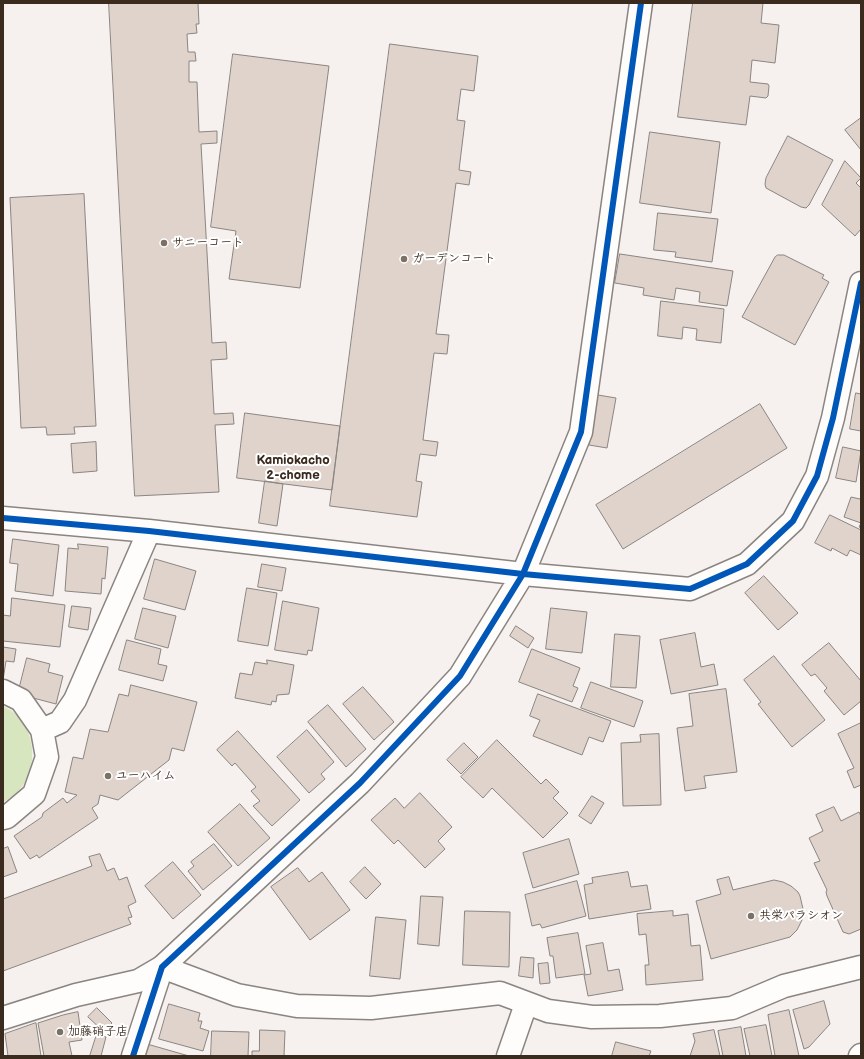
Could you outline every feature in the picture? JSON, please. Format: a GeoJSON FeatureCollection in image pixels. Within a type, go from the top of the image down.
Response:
{"type":"FeatureCollection","features":[{"type":"Feature","properties":{"kind":"street"},"geometry":{"type":"LineString","coordinates":[[3,1018],[76,995],[138,981],[162,967],[360,783],[460,676],[523,574],[581,432],[641,3]]}},
{"type":"Feature","properties":{"kind":"street"},"geometry":{"type":"LineString","coordinates":[[3,518],[149,531],[523,574],[690,589],[747,564],[793,521],[817,476],[833,418],[861,284]]}},
{"type":"Feature","properties":{"kind":"street"},"geometry":{"type":"LineString","coordinates":[[42,730],[60,722],[75,700],[149,531]]}},
{"type":"Feature","properties":{"kind":"street"},"geometry":{"type":"LineString","coordinates":[[3,691],[21,700],[42,730],[47,757],[34,794],[7,817],[3,818]]}},
{"type":"Feature","properties":{"kind":"street"},"geometry":{"type":"LineString","coordinates":[[162,967],[237,995],[297,1006],[371,1008],[500,993],[548,1011],[592,1017],[660,1016],[732,1008],[784,986],[861,967]]}},
{"type":"Feature","properties":{"kind":"street"},"geometry":{"type":"LineString","coordinates":[[133,1056],[162,967]]}},
{"type":"Feature","properties":{"kind":"street"},"geometry":{"type":"LineString","coordinates":[[508,1056],[526,1004]]}},
{"type":"Feature","properties":{"kind":"green space"},"geometry":{"type":"Polygon","coordinates":[[[3,706],[16,715],[25,726],[30,740],[32,754],[30,768],[25,782],[16,793],[3,802],[3,706]]]}},
{"type":"Feature","properties":{"kind":"building","name":"サニーコート"},"geometry":{"type":"Polygon","coordinates":[[[109,3],[198,3],[199,24],[196,24],[197,33],[187,34],[188,52],[195,52],[196,61],[189,61],[189,82],[197,82],[199,132],[217,131],[217,143],[201,144],[212,343],[226,342],[227,359],[211,360],[214,414],[233,413],[234,424],[215,425],[219,492],[135,496],[109,3]]]}},
{"type":"Feature","properties":{"kind":"building"},"geometry":{"type":"Polygon","coordinates":[[[693,3],[763,3],[761,23],[779,25],[775,63],[752,60],[750,82],[768,84],[769,86],[768,96],[766,98],[750,96],[746,125],[678,117],[693,3]]]}},
{"type":"Feature","properties":{"kind":"building","name":"ガーデンコート"},"geometry":{"type":"Polygon","coordinates":[[[390,44],[478,56],[474,91],[461,89],[457,120],[465,121],[459,170],[471,172],[469,185],[456,183],[436,334],[449,335],[447,354],[434,353],[423,440],[438,442],[436,456],[420,454],[416,481],[422,482],[417,517],[330,506],[390,44]]]}},
{"type":"Feature","properties":{"kind":"building"},"geometry":{"type":"Polygon","coordinates":[[[233,54],[329,66],[300,288],[229,279],[236,231],[211,227],[233,54]]]}},
{"type":"Feature","properties":{"kind":"building"},"geometry":{"type":"Polygon","coordinates":[[[861,118],[861,150],[845,130],[861,118]]]}},
{"type":"Feature","properties":{"kind":"building"},"geometry":{"type":"Polygon","coordinates":[[[650,132],[720,142],[711,213],[640,203],[650,132]]]}},
{"type":"Feature","properties":{"kind":"building"},"geometry":{"type":"Polygon","coordinates":[[[788,136],[833,160],[806,208],[801,207],[766,188],[765,184],[766,178],[788,136]]]}},
{"type":"Feature","properties":{"kind":"building"},"geometry":{"type":"Polygon","coordinates":[[[845,161],[861,178],[856,183],[861,188],[861,229],[855,236],[822,205],[845,161]]]}},
{"type":"Feature","properties":{"kind":"building"},"geometry":{"type":"Polygon","coordinates":[[[84,194],[96,426],[74,427],[75,434],[47,435],[46,427],[21,428],[10,198],[84,194]]]}},
{"type":"Feature","properties":{"kind":"building"},"geometry":{"type":"Polygon","coordinates":[[[658,213],[718,219],[712,262],[675,257],[676,252],[654,250],[658,213]]]}},
{"type":"Feature","properties":{"kind":"building"},"geometry":{"type":"Polygon","coordinates":[[[620,254],[733,271],[727,306],[699,302],[700,292],[676,288],[674,300],[643,295],[644,288],[615,283],[620,254]]]}},
{"type":"Feature","properties":{"kind":"building"},"geometry":{"type":"Polygon","coordinates":[[[778,255],[784,255],[824,275],[822,278],[829,282],[795,345],[742,317],[775,257],[778,255]]]}},
{"type":"Feature","properties":{"kind":"building"},"geometry":{"type":"Polygon","coordinates":[[[661,301],[724,309],[721,343],[696,340],[697,329],[683,327],[682,339],[658,336],[661,301]]]}},
{"type":"Feature","properties":{"kind":"building"},"geometry":{"type":"Polygon","coordinates":[[[856,393],[861,394],[861,431],[850,429],[856,393]]]}},
{"type":"Feature","properties":{"kind":"building"},"geometry":{"type":"Polygon","coordinates":[[[598,395],[616,398],[607,448],[589,445],[598,395]]]}},
{"type":"Feature","properties":{"kind":"building"},"geometry":{"type":"Polygon","coordinates":[[[760,404],[787,448],[623,549],[596,505],[760,404]]]}},
{"type":"Feature","properties":{"kind":"building"},"geometry":{"type":"Polygon","coordinates":[[[245,413],[340,426],[332,490],[237,478],[245,413]]]}},
{"type":"Feature","properties":{"kind":"building"},"geometry":{"type":"Polygon","coordinates":[[[96,442],[97,471],[73,473],[71,444],[96,442]]]}},
{"type":"Feature","properties":{"kind":"building"},"geometry":{"type":"Polygon","coordinates":[[[843,447],[861,451],[856,482],[836,478],[843,447]]]}},
{"type":"Feature","properties":{"kind":"building"},"geometry":{"type":"Polygon","coordinates":[[[265,481],[283,484],[277,526],[259,523],[265,481]]]}},
{"type":"Feature","properties":{"kind":"building"},"geometry":{"type":"Polygon","coordinates":[[[861,496],[861,523],[844,517],[851,497],[860,499],[861,496]]]}},
{"type":"Feature","properties":{"kind":"building"},"geometry":{"type":"Polygon","coordinates":[[[830,515],[861,530],[861,555],[850,550],[847,556],[832,548],[831,551],[815,543],[830,515]]]}},
{"type":"Feature","properties":{"kind":"building"},"geometry":{"type":"Polygon","coordinates":[[[13,539],[59,545],[53,596],[15,591],[18,564],[10,563],[13,539]]]}},
{"type":"Feature","properties":{"kind":"building"},"geometry":{"type":"Polygon","coordinates":[[[78,544],[108,547],[105,579],[102,578],[101,594],[65,591],[68,548],[78,549],[78,544]]]}},
{"type":"Feature","properties":{"kind":"building"},"geometry":{"type":"Polygon","coordinates":[[[155,559],[196,571],[185,610],[144,599],[155,559]]]}},
{"type":"Feature","properties":{"kind":"building"},"geometry":{"type":"Polygon","coordinates":[[[262,564],[286,568],[282,591],[258,587],[262,564]]]}},
{"type":"Feature","properties":{"kind":"building"},"geometry":{"type":"Polygon","coordinates":[[[764,576],[798,613],[778,630],[745,593],[764,576]]]}},
{"type":"Feature","properties":{"kind":"building"},"geometry":{"type":"Polygon","coordinates":[[[247,588],[277,593],[268,646],[238,641],[247,588]]]}},
{"type":"Feature","properties":{"kind":"building"},"geometry":{"type":"Polygon","coordinates":[[[12,598],[65,605],[60,647],[3,641],[3,615],[10,616],[12,598]]]}},
{"type":"Feature","properties":{"kind":"building"},"geometry":{"type":"Polygon","coordinates":[[[283,601],[319,608],[312,651],[308,650],[307,655],[275,650],[283,601]]]}},
{"type":"Feature","properties":{"kind":"building"},"geometry":{"type":"Polygon","coordinates":[[[72,606],[91,608],[88,630],[69,627],[72,606]]]}},
{"type":"Feature","properties":{"kind":"building"},"geometry":{"type":"Polygon","coordinates":[[[143,608],[176,616],[168,648],[135,639],[143,608]]]}},
{"type":"Feature","properties":{"kind":"building"},"geometry":{"type":"Polygon","coordinates":[[[551,608],[587,612],[582,653],[546,649],[551,608]]]}},
{"type":"Feature","properties":{"kind":"building"},"geometry":{"type":"Polygon","coordinates":[[[516,626],[534,638],[528,648],[510,636],[516,626]]]}},
{"type":"Feature","properties":{"kind":"building"},"geometry":{"type":"Polygon","coordinates":[[[695,633],[701,667],[714,664],[718,685],[671,694],[660,640],[695,633]]]}},
{"type":"Feature","properties":{"kind":"building"},"geometry":{"type":"Polygon","coordinates":[[[615,634],[640,636],[636,688],[611,687],[615,634]]]}},
{"type":"Feature","properties":{"kind":"building"},"geometry":{"type":"Polygon","coordinates":[[[127,640],[161,649],[158,664],[167,666],[163,681],[119,670],[127,640]]]}},
{"type":"Feature","properties":{"kind":"building"},"geometry":{"type":"Polygon","coordinates":[[[829,643],[861,681],[861,701],[844,715],[824,691],[827,688],[815,674],[811,676],[802,665],[829,643]]]}},
{"type":"Feature","properties":{"kind":"building"},"geometry":{"type":"Polygon","coordinates":[[[3,647],[16,649],[14,662],[6,661],[3,680],[3,647]]]}},
{"type":"Feature","properties":{"kind":"building"},"geometry":{"type":"Polygon","coordinates":[[[532,649],[580,668],[573,686],[578,688],[572,702],[519,682],[532,649]]]}},
{"type":"Feature","properties":{"kind":"building"},"geometry":{"type":"Polygon","coordinates":[[[774,656],[825,720],[792,747],[758,704],[761,702],[744,680],[774,656]]]}},
{"type":"Feature","properties":{"kind":"building"},"geometry":{"type":"Polygon","coordinates":[[[27,658],[50,664],[48,672],[63,676],[56,704],[18,694],[27,658]]]}},
{"type":"Feature","properties":{"kind":"building"},"geometry":{"type":"Polygon","coordinates":[[[267,660],[294,665],[289,694],[277,695],[276,702],[272,701],[271,705],[235,698],[240,673],[252,675],[255,662],[267,664],[267,660]]]}},
{"type":"Feature","properties":{"kind":"building"},"geometry":{"type":"Polygon","coordinates":[[[591,682],[643,701],[634,727],[581,708],[591,682]]]}},
{"type":"Feature","properties":{"kind":"building","name":"ユーハイム"},"geometry":{"type":"Polygon","coordinates":[[[131,685],[197,702],[184,751],[172,748],[169,760],[118,800],[100,795],[98,804],[92,808],[98,818],[39,858],[37,855],[30,859],[14,836],[42,817],[43,813],[63,798],[67,803],[77,795],[65,792],[73,757],[83,759],[90,729],[108,732],[119,694],[128,696],[131,685]]]}},
{"type":"Feature","properties":{"kind":"building"},"geometry":{"type":"Polygon","coordinates":[[[363,687],[394,722],[374,740],[343,704],[363,687]]]}},
{"type":"Feature","properties":{"kind":"building"},"geometry":{"type":"Polygon","coordinates":[[[726,689],[737,772],[704,776],[706,788],[685,791],[677,728],[693,726],[689,694],[726,689]]]}},
{"type":"Feature","properties":{"kind":"building"},"geometry":{"type":"Polygon","coordinates":[[[538,694],[611,721],[603,742],[589,737],[582,755],[533,736],[540,720],[530,716],[538,694]]]}},
{"type":"Feature","properties":{"kind":"building"},"geometry":{"type":"Polygon","coordinates":[[[328,705],[366,749],[346,767],[308,722],[328,705]]]}},
{"type":"Feature","properties":{"kind":"building"},"geometry":{"type":"Polygon","coordinates":[[[861,723],[861,785],[854,788],[847,771],[854,768],[838,734],[861,723]]]}},
{"type":"Feature","properties":{"kind":"building"},"geometry":{"type":"Polygon","coordinates":[[[307,730],[334,762],[321,774],[325,779],[309,793],[277,757],[307,730]]]}},
{"type":"Feature","properties":{"kind":"building"},"geometry":{"type":"Polygon","coordinates":[[[238,731],[300,800],[272,826],[253,806],[260,801],[251,791],[256,787],[235,763],[232,766],[217,750],[238,731]]]}},
{"type":"Feature","properties":{"kind":"building"},"geometry":{"type":"Polygon","coordinates":[[[659,734],[661,805],[623,806],[621,743],[641,742],[640,735],[659,734]]]}},
{"type":"Feature","properties":{"kind":"building"},"geometry":{"type":"Polygon","coordinates":[[[497,740],[541,784],[546,779],[559,792],[553,798],[568,813],[543,838],[492,788],[483,798],[461,777],[497,740]]]}},
{"type":"Feature","properties":{"kind":"building"},"geometry":{"type":"Polygon","coordinates":[[[464,743],[478,757],[461,774],[447,760],[464,743]]]}},
{"type":"Feature","properties":{"kind":"building"},"geometry":{"type":"Polygon","coordinates":[[[420,793],[452,827],[438,841],[445,849],[425,868],[398,840],[394,844],[371,820],[395,798],[404,808],[420,793]]]}},
{"type":"Feature","properties":{"kind":"building"},"geometry":{"type":"Polygon","coordinates":[[[592,796],[604,803],[591,824],[579,816],[592,796]]]}},
{"type":"Feature","properties":{"kind":"building"},"geometry":{"type":"Polygon","coordinates":[[[240,804],[270,838],[238,866],[208,832],[240,804]]]}},
{"type":"Feature","properties":{"kind":"building"},"geometry":{"type":"Polygon","coordinates":[[[834,807],[841,821],[859,812],[861,816],[861,929],[849,934],[843,932],[827,896],[827,890],[814,863],[820,861],[809,838],[823,831],[816,815],[834,807]]]}},
{"type":"Feature","properties":{"kind":"building"},"geometry":{"type":"Polygon","coordinates":[[[569,839],[579,874],[533,888],[523,853],[569,839]]]}},
{"type":"Feature","properties":{"kind":"building"},"geometry":{"type":"Polygon","coordinates":[[[214,844],[232,866],[203,890],[188,871],[194,866],[191,862],[214,844]]]}},
{"type":"Feature","properties":{"kind":"building"},"geometry":{"type":"Polygon","coordinates":[[[8,847],[17,872],[3,877],[3,849],[8,847]]]}},
{"type":"Feature","properties":{"kind":"building"},"geometry":{"type":"Polygon","coordinates":[[[100,854],[107,871],[114,868],[119,880],[127,877],[136,902],[128,906],[132,917],[128,918],[131,924],[3,971],[3,899],[92,866],[89,857],[100,854]]]}},
{"type":"Feature","properties":{"kind":"building"},"geometry":{"type":"Polygon","coordinates":[[[173,862],[201,895],[173,919],[145,886],[173,862]]]}},
{"type":"Feature","properties":{"kind":"building"},"geometry":{"type":"Polygon","coordinates":[[[365,867],[381,884],[366,899],[350,882],[365,867]]]}},
{"type":"Feature","properties":{"kind":"building"},"geometry":{"type":"Polygon","coordinates":[[[298,868],[309,882],[322,872],[350,910],[310,940],[271,887],[298,868]]]}},
{"type":"Feature","properties":{"kind":"building"},"geometry":{"type":"Polygon","coordinates":[[[628,872],[631,887],[647,885],[651,909],[589,919],[584,885],[593,883],[592,878],[628,872]]]}},
{"type":"Feature","properties":{"kind":"building","name":"共栄パラシオン"},"geometry":{"type":"Polygon","coordinates":[[[729,877],[733,890],[774,880],[791,886],[798,892],[803,909],[802,920],[797,930],[790,937],[711,959],[696,901],[721,894],[717,880],[729,877]]]}},
{"type":"Feature","properties":{"kind":"building"},"geometry":{"type":"Polygon","coordinates":[[[577,881],[586,916],[542,928],[540,924],[532,926],[525,895],[577,881]]]}},
{"type":"Feature","properties":{"kind":"building"},"geometry":{"type":"Polygon","coordinates":[[[421,896],[443,897],[439,946],[418,944],[421,896]]]}},
{"type":"Feature","properties":{"kind":"building"},"geometry":{"type":"Polygon","coordinates":[[[465,911],[510,912],[509,967],[463,965],[465,911]]]}},
{"type":"Feature","properties":{"kind":"building"},"geometry":{"type":"Polygon","coordinates":[[[673,911],[673,916],[688,914],[691,946],[700,945],[703,980],[646,985],[645,965],[649,965],[646,934],[639,935],[637,914],[673,911]]]}},
{"type":"Feature","properties":{"kind":"building"},"geometry":{"type":"Polygon","coordinates":[[[376,917],[406,920],[400,979],[370,976],[376,917]]]}},
{"type":"Feature","properties":{"kind":"building"},"geometry":{"type":"Polygon","coordinates":[[[578,933],[585,974],[556,978],[553,956],[550,956],[547,938],[578,933]]]}},
{"type":"Feature","properties":{"kind":"building"},"geometry":{"type":"Polygon","coordinates":[[[603,943],[608,971],[619,969],[623,990],[588,996],[584,975],[591,974],[586,946],[603,943]]]}},
{"type":"Feature","properties":{"kind":"building"},"geometry":{"type":"Polygon","coordinates":[[[521,957],[534,958],[533,978],[519,976],[521,957]]]}},
{"type":"Feature","properties":{"kind":"building"},"geometry":{"type":"Polygon","coordinates":[[[548,963],[550,983],[540,984],[538,964],[548,963]]]}},
{"type":"Feature","properties":{"kind":"building"},"geometry":{"type":"Polygon","coordinates":[[[824,1001],[830,1024],[809,1047],[804,1049],[793,1010],[824,1001]]]}},
{"type":"Feature","properties":{"kind":"building"},"geometry":{"type":"Polygon","coordinates":[[[169,1004],[200,1013],[198,1021],[202,1021],[200,1028],[209,1031],[203,1051],[159,1039],[169,1004]]]}},
{"type":"Feature","properties":{"kind":"building"},"geometry":{"type":"Polygon","coordinates":[[[97,1008],[112,1023],[104,1032],[88,1017],[97,1008]]]}},
{"type":"Feature","properties":{"kind":"building"},"geometry":{"type":"Polygon","coordinates":[[[789,1010],[799,1056],[775,1056],[768,1015],[789,1010]]]}},
{"type":"Feature","properties":{"kind":"building","name":"加藤硝子店"},"geometry":{"type":"Polygon","coordinates":[[[78,1012],[82,1040],[69,1042],[72,1056],[44,1056],[38,1023],[78,1012]]]}},
{"type":"Feature","properties":{"kind":"building"},"geometry":{"type":"Polygon","coordinates":[[[36,1023],[41,1056],[8,1056],[5,1034],[36,1023]]]}},
{"type":"Feature","properties":{"kind":"building"},"geometry":{"type":"Polygon","coordinates":[[[766,1025],[772,1056],[750,1056],[744,1029],[766,1025]]]}},
{"type":"Feature","properties":{"kind":"building"},"geometry":{"type":"Polygon","coordinates":[[[741,1027],[746,1056],[723,1056],[718,1031],[741,1027]]]}},
{"type":"Feature","properties":{"kind":"building"},"geometry":{"type":"Polygon","coordinates":[[[260,1030],[285,1031],[284,1056],[252,1056],[252,1051],[259,1051],[260,1030]]]}},
{"type":"Feature","properties":{"kind":"building"},"geometry":{"type":"Polygon","coordinates":[[[714,1030],[720,1056],[690,1056],[695,1041],[693,1034],[714,1030]]]}},
{"type":"Feature","properties":{"kind":"building"},"geometry":{"type":"Polygon","coordinates":[[[212,1031],[249,1032],[248,1056],[211,1056],[212,1031]]]}},
{"type":"Feature","properties":{"kind":"building"},"geometry":{"type":"Polygon","coordinates":[[[97,1034],[106,1037],[101,1056],[90,1056],[97,1034]]]}},
{"type":"Feature","properties":{"kind":"building"},"geometry":{"type":"Polygon","coordinates":[[[616,1042],[651,1051],[649,1056],[612,1056],[616,1042]]]}},
{"type":"Feature","properties":{"kind":"building"},"geometry":{"type":"Polygon","coordinates":[[[147,1044],[189,1056],[143,1056],[147,1044]]]}},
{"type":"Feature","properties":{"kind":"cycle path"},"geometry":{"type":"LineString","coordinates":[[133,1056],[162,967],[360,783],[460,676],[523,574],[581,432],[641,3]]}},
{"type":"Feature","properties":{"kind":"cycle path"},"geometry":{"type":"LineString","coordinates":[[3,518],[149,531],[523,574],[690,589],[747,564],[793,521],[817,476],[833,418],[861,283]]}},
{"type":"Feature","properties":{"kind":"place","name":"サニーコート"},"geometry":{"type":"Point","coordinates":[164,243]}},
{"type":"Feature","properties":{"kind":"place","name":"ガーデンコート"},"geometry":{"type":"Point","coordinates":[404,259]}},
{"type":"Feature","properties":{"kind":"place","name":"ユーハイム"},"geometry":{"type":"Point","coordinates":[108,776]}},
{"type":"Feature","properties":{"kind":"place","name":"共栄パラシオン"},"geometry":{"type":"Point","coordinates":[751,916]}},
{"type":"Feature","properties":{"kind":"place","name":"加藤硝子店"},"geometry":{"type":"Point","coordinates":[60,1032]}},
{"type":"Feature","properties":{"kind":"district","name":"Kamiokacho 2-chome"},"geometry":{"type":"Point","coordinates":[293,468]}}]}
